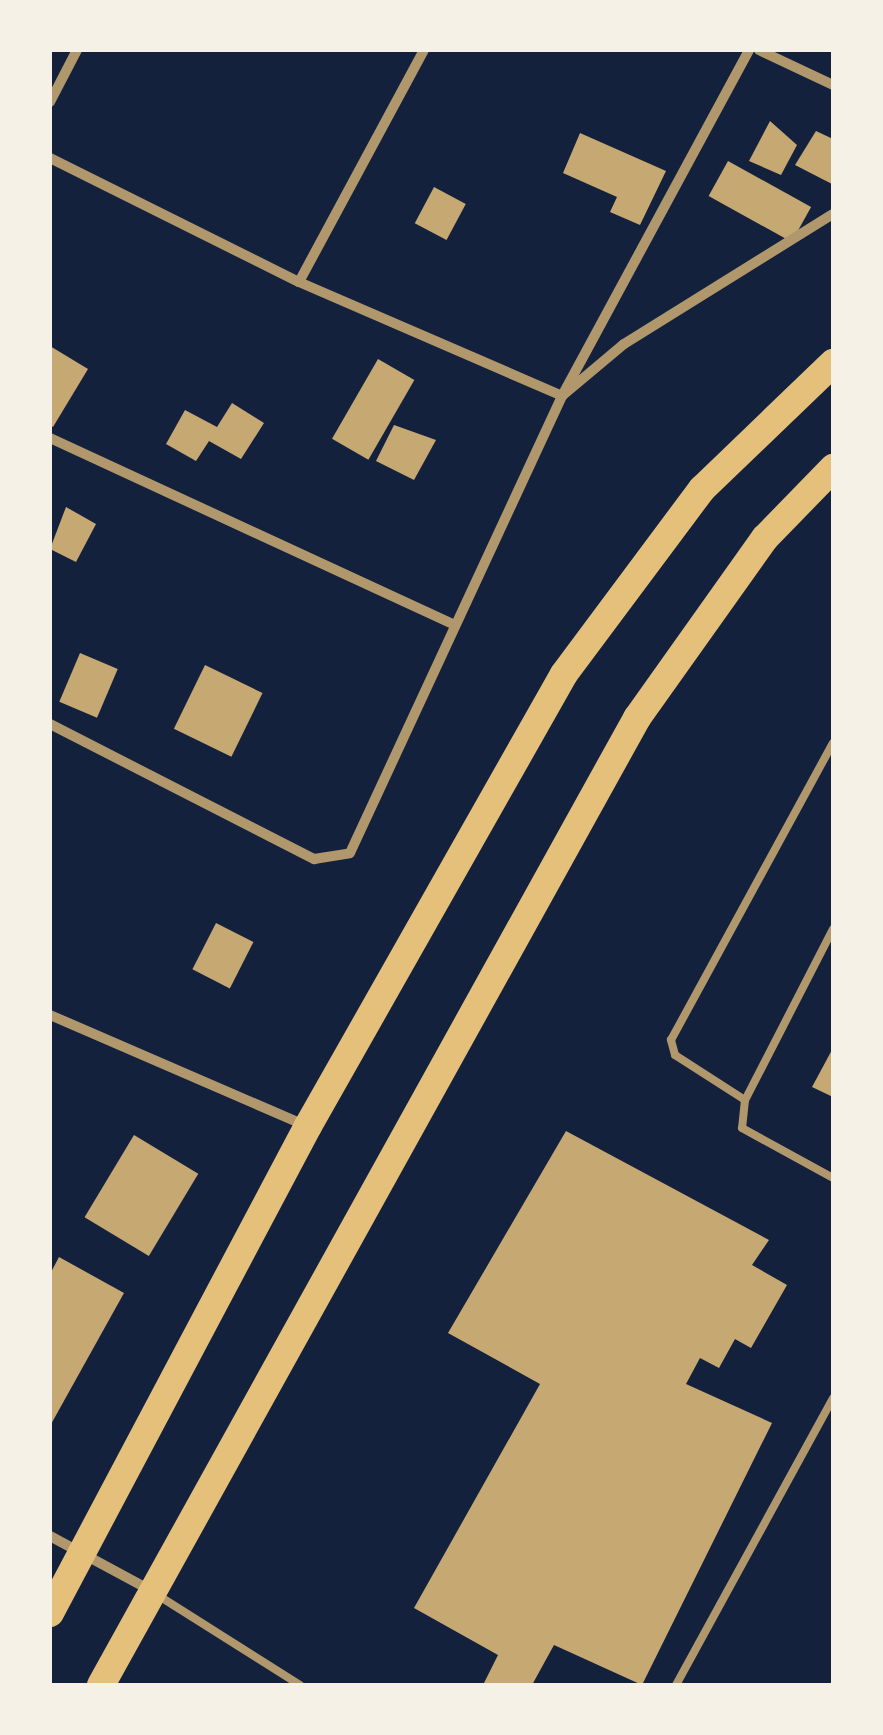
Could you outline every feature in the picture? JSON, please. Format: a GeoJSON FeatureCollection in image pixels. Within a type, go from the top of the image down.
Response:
{"type":"FeatureCollection","features":[{"type":"Feature","properties":{"kind":"highway"},"geometry":{"type":"LineString","coordinates":[[50,1613],[308,1126],[564,674],[702,489],[833,363]]}},
{"type":"Feature","properties":{"kind":"highway"},"geometry":{"type":"LineString","coordinates":[[101,1685],[637,718],[765,538],[833,468]]}},
{"type":"Feature","properties":{"kind":"street"},"geometry":{"type":"LineString","coordinates":[[50,102],[77,50]]}},
{"type":"Feature","properties":{"kind":"street"},"geometry":{"type":"LineString","coordinates":[[299,282],[424,50]]}},
{"type":"Feature","properties":{"kind":"street"},"geometry":{"type":"LineString","coordinates":[[50,724],[333,862],[350,853],[562,396],[748,50]]}},
{"type":"Feature","properties":{"kind":"street"},"geometry":{"type":"LineString","coordinates":[[760,50],[833,85]]}},
{"type":"Feature","properties":{"kind":"street"},"geometry":{"type":"LineString","coordinates":[[50,158],[299,282],[562,396]]}},
{"type":"Feature","properties":{"kind":"street"},"geometry":{"type":"LineString","coordinates":[[562,396],[624,344],[833,214]]}},
{"type":"Feature","properties":{"kind":"street"},"geometry":{"type":"LineString","coordinates":[[50,438],[455,625]]}},
{"type":"Feature","properties":{"kind":"street"},"geometry":{"type":"LineString","coordinates":[[50,1015],[308,1126]]}},
{"type":"Feature","properties":{"kind":"street"},"geometry":{"type":"LineString","coordinates":[[50,1536],[152,1591]]}},
{"type":"Feature","properties":{"kind":"lane"},"geometry":{"type":"LineString","coordinates":[[745,1100],[674,1055],[671,1040],[833,742]]}},
{"type":"Feature","properties":{"kind":"lane"},"geometry":{"type":"LineString","coordinates":[[833,929],[745,1100],[742,1128],[833,1178]]}},
{"type":"Feature","properties":{"kind":"lane"},"geometry":{"type":"LineString","coordinates":[[676,1685],[833,1398]]}},
{"type":"Feature","properties":{"kind":"lane"},"geometry":{"type":"LineString","coordinates":[[152,1591],[300,1685]]}},
{"type":"Feature","properties":{"kind":"building"},"geometry":{"type":"Polygon","coordinates":[[[770,121],[797,145],[781,175],[749,161],[770,121]]]}},
{"type":"Feature","properties":{"kind":"building"},"geometry":{"type":"Polygon","coordinates":[[[816,131],[833,139],[832,184],[795,165],[816,131]]]}},
{"type":"Feature","properties":{"kind":"building"},"geometry":{"type":"Polygon","coordinates":[[[580,133],[666,171],[640,225],[610,212],[617,197],[563,173],[580,133]]]}},
{"type":"Feature","properties":{"kind":"building"},"geometry":{"type":"Polygon","coordinates":[[[728,161],[811,207],[792,242],[709,196],[728,161]]]}},
{"type":"Feature","properties":{"kind":"building"},"geometry":{"type":"Polygon","coordinates":[[[434,187],[466,204],[447,240],[415,223],[434,187]]]}},
{"type":"Feature","properties":{"kind":"building"},"geometry":{"type":"Polygon","coordinates":[[[50,346],[88,369],[53,427],[50,425],[50,346]]]}},
{"type":"Feature","properties":{"kind":"building"},"geometry":{"type":"Polygon","coordinates":[[[378,359],[414,380],[368,460],[332,439],[378,359]]]}},
{"type":"Feature","properties":{"kind":"building"},"geometry":{"type":"Polygon","coordinates":[[[232,403],[264,423],[241,459],[209,441],[196,461],[166,444],[185,410],[217,427],[232,403]]]}},
{"type":"Feature","properties":{"kind":"building"},"geometry":{"type":"Polygon","coordinates":[[[394,425],[436,440],[414,480],[376,461],[394,425]]]}},
{"type":"Feature","properties":{"kind":"building"},"geometry":{"type":"Polygon","coordinates":[[[66,507],[96,524],[76,562],[50,549],[66,507]]]}},
{"type":"Feature","properties":{"kind":"building"},"geometry":{"type":"Polygon","coordinates":[[[80,653],[118,669],[97,718],[59,702],[80,653]]]}},
{"type":"Feature","properties":{"kind":"building"},"geometry":{"type":"Polygon","coordinates":[[[205,665],[263,693],[231,757],[174,729],[205,665]]]}},
{"type":"Feature","properties":{"kind":"building"},"geometry":{"type":"Polygon","coordinates":[[[216,923],[253,942],[230,988],[192,969],[216,923]]]}},
{"type":"Feature","properties":{"kind":"building"},"geometry":{"type":"Polygon","coordinates":[[[833,1048],[833,1097],[812,1087],[833,1048]]]}},
{"type":"Feature","properties":{"kind":"building"},"geometry":{"type":"Polygon","coordinates":[[[566,1131],[769,1240],[752,1265],[787,1285],[751,1348],[735,1339],[719,1368],[700,1358],[686,1384],[772,1423],[642,1685],[554,1645],[532,1685],[483,1685],[498,1655],[414,1608],[540,1384],[448,1333],[566,1131]]]}},
{"type":"Feature","properties":{"kind":"building"},"geometry":{"type":"Polygon","coordinates":[[[134,1135],[198,1174],[149,1256],[85,1217],[134,1135]]]}},
{"type":"Feature","properties":{"kind":"building"},"geometry":{"type":"Polygon","coordinates":[[[59,1257],[124,1293],[50,1426],[50,1274],[59,1257]]]}}]}
